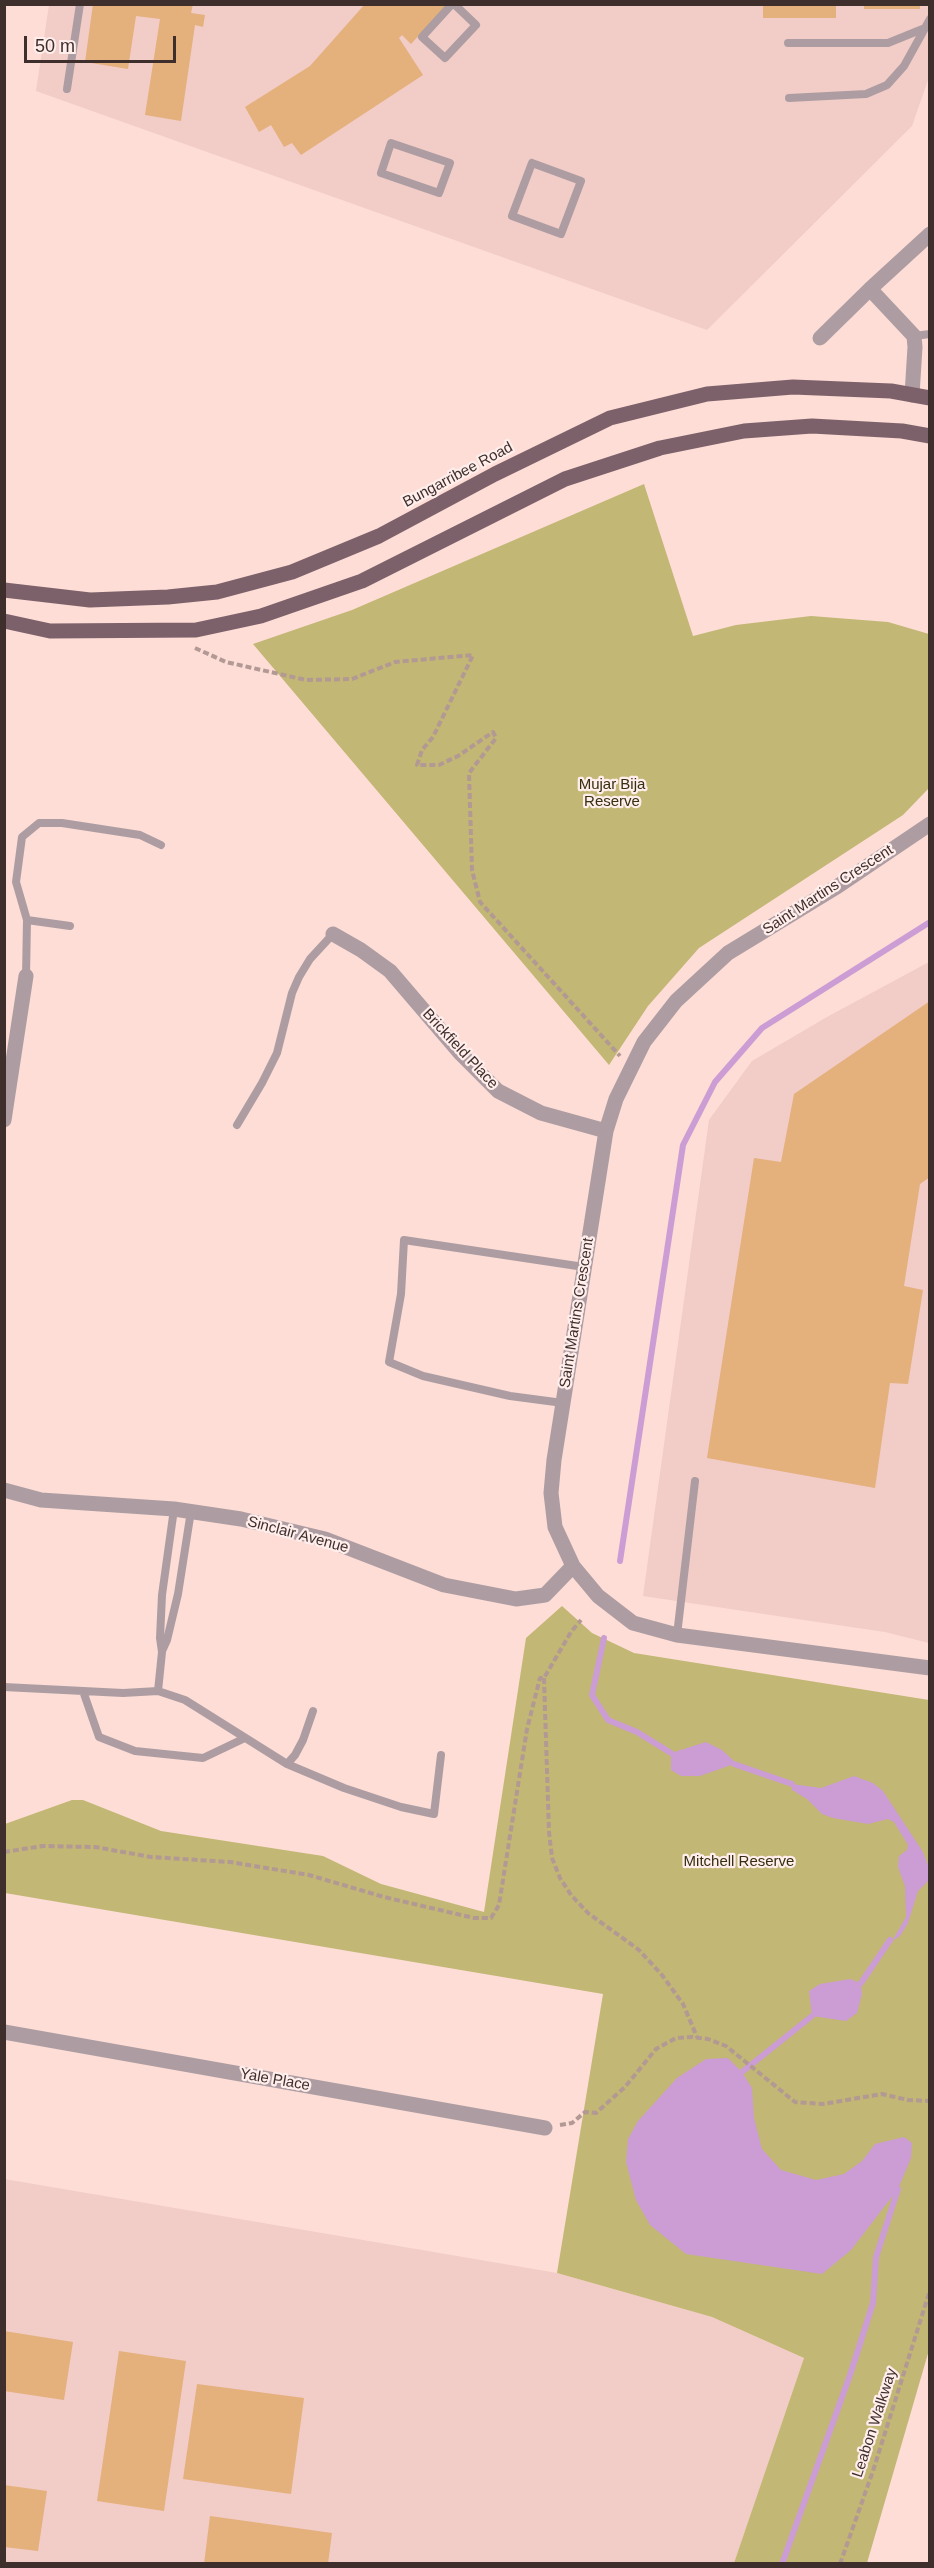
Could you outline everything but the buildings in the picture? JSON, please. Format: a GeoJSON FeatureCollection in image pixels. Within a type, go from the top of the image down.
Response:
{"type":"FeatureCollection","features":[{"type":"Feature","properties":{"kind":"main road","name":"Bungarribee Road"},"geometry":{"type":"LineString","coordinates":[[4,590],[90,600],[168,597],[217,592],[292,572],[379,536],[495,474],[610,418],[707,394],[793,387],[891,391],[930,398]]}},
{"type":"Feature","properties":{"kind":"main road"},"geometry":{"type":"LineString","coordinates":[[4,621],[50,631],[196,630],[261,616],[362,581],[565,479],[660,448],[744,431],[812,426],[902,431],[930,436]]}},
{"type":"Feature","properties":{"kind":"street"},"geometry":{"type":"LineString","coordinates":[[820,338],[930,234]]}},
{"type":"Feature","properties":{"kind":"street"},"geometry":{"type":"LineString","coordinates":[[870,289],[914,336],[912,395]]}},
{"type":"Feature","properties":{"kind":"street","name":"Saint Martins Crescent"},"geometry":{"type":"LineString","coordinates":[[930,824],[838,886],[728,953],[692,985],[662,1017],[631,1065],[606,1131],[551,1493],[555,1527],[573,1566],[587,1585],[618,1613],[633,1623],[677,1635],[930,1668]]}},
{"type":"Feature","properties":{"kind":"street","name":"Brickfield Place"},"geometry":{"type":"LineString","coordinates":[[333,934],[361,950],[390,971],[461,1054],[498,1091],[542,1113],[606,1131]]}},
{"type":"Feature","properties":{"kind":"street"},"geometry":{"type":"LineString","coordinates":[[4,1119],[26,976]]}},
{"type":"Feature","properties":{"kind":"street","name":"Sinclair Avenue"},"geometry":{"type":"LineString","coordinates":[[4,1490],[40,1500],[191,1510],[325,1539],[444,1585],[516,1599],[545,1595],[573,1566]]}},
{"type":"Feature","properties":{"kind":"street","name":"Yale Place"},"geometry":{"type":"LineString","coordinates":[[4,2032],[545,2128]]}},
{"type":"Feature","properties":{"kind":"lane"},"geometry":{"type":"LineString","coordinates":[[67,89],[80,4]]}},
{"type":"Feature","properties":{"kind":"lane"},"geometry":{"type":"LineString","coordinates":[[453,4],[476,25],[446,58],[422,37],[453,4]]}},
{"type":"Feature","properties":{"kind":"lane"},"geometry":{"type":"LineString","coordinates":[[788,43],[888,43],[927,24]]}},
{"type":"Feature","properties":{"kind":"lane"},"geometry":{"type":"LineString","coordinates":[[789,98],[866,94],[886,85],[904,66],[927,24]]}},
{"type":"Feature","properties":{"kind":"lane"},"geometry":{"type":"LineString","coordinates":[[392,143],[450,163],[439,193],[381,173],[392,143]]}},
{"type":"Feature","properties":{"kind":"lane"},"geometry":{"type":"LineString","coordinates":[[532,163],[581,181],[561,234],[512,216],[532,163]]}},
{"type":"Feature","properties":{"kind":"lane"},"geometry":{"type":"LineString","coordinates":[[914,336],[930,334]]}},
{"type":"Feature","properties":{"kind":"lane"},"geometry":{"type":"LineString","coordinates":[[26,976],[27,920],[16,882],[22,837],[39,823],[62,823],[140,835],[161,845]]}},
{"type":"Feature","properties":{"kind":"lane"},"geometry":{"type":"LineString","coordinates":[[27,920],[70,926]]}},
{"type":"Feature","properties":{"kind":"lane"},"geometry":{"type":"LineString","coordinates":[[237,1125],[277,1053],[292,993],[299,977],[310,959],[333,934]]}},
{"type":"Feature","properties":{"kind":"lane"},"geometry":{"type":"LineString","coordinates":[[563,1403],[510,1396],[423,1376],[389,1362],[401,1294],[404,1240],[584,1267]]}},
{"type":"Feature","properties":{"kind":"lane"},"geometry":{"type":"LineString","coordinates":[[677,1635],[695,1481]]}},
{"type":"Feature","properties":{"kind":"lane"},"geometry":{"type":"LineString","coordinates":[[158,1690],[162,1652],[160,1638],[162,1595],[174,1509]]}},
{"type":"Feature","properties":{"kind":"lane"},"geometry":{"type":"LineString","coordinates":[[162,1652],[178,1594],[191,1510]]}},
{"type":"Feature","properties":{"kind":"lane"},"geometry":{"type":"LineString","coordinates":[[4,1686],[123,1693],[158,1690],[185,1700],[286,1764],[344,1788],[401,1807],[434,1814],[441,1755]]}},
{"type":"Feature","properties":{"kind":"lane"},"geometry":{"type":"LineString","coordinates":[[83,1691],[99,1737],[127,1748],[203,1758],[244,1738]]}},
{"type":"Feature","properties":{"kind":"lane"},"geometry":{"type":"LineString","coordinates":[[286,1764],[295,1755],[303,1740],[313,1711]]}},
{"type":"Feature","properties":{"kind":"path"},"geometry":{"type":"LineString","coordinates":[[192,646],[226,662],[306,680],[352,679],[394,662],[473,655],[433,737],[422,750],[417,765],[439,765],[458,756],[493,732],[496,738],[469,773],[472,870],[480,902],[611,1048],[631,1065]]}},
{"type":"Feature","properties":{"kind":"path"},"geometry":{"type":"LineString","coordinates":[[581,1620],[571,1632],[544,1678],[549,1832],[552,1858],[560,1878],[571,1895],[588,1913],[639,1950],[662,1975],[683,2004],[697,2037]]}},
{"type":"Feature","properties":{"kind":"path"},"geometry":{"type":"LineString","coordinates":[[4,1852],[43,1846],[95,1847],[151,1857],[230,1862],[309,1875],[384,1897],[474,1918],[491,1918],[499,1905],[527,1729],[540,1678],[544,1678]]}},
{"type":"Feature","properties":{"kind":"path"},"geometry":{"type":"LineString","coordinates":[[572,2123],[585,2112],[596,2114],[608,2105],[656,2049],[676,2038],[697,2037],[726,2046],[767,2082],[795,2102],[823,2104],[882,2094],[908,2100],[930,2101]]}},
{"type":"Feature","properties":{"kind":"path","name":"Leabon Walkway"},"geometry":{"type":"LineString","coordinates":[[840,2564],[873,2471],[930,2290]]}},
{"type":"Feature","properties":{"kind":"shaded area"},"geometry":{"type":"Polygon","coordinates":[[[49,5],[929,5],[929,77],[912,126],[707,330],[36,91],[49,5]]]}},
{"type":"Feature","properties":{"kind":"shaded area"},"geometry":{"type":"Polygon","coordinates":[[[929,962],[929,1643],[885,1632],[643,1596],[709,1120],[752,1061],[929,962]]]}},
{"type":"Feature","properties":{"kind":"shaded area"},"geometry":{"type":"Polygon","coordinates":[[[706,1742],[722,1750],[734,1761],[734,1764],[700,1776],[681,1776],[671,1770],[671,1753],[706,1742]]]}},
{"type":"Feature","properties":{"kind":"shaded area"},"geometry":{"type":"Polygon","coordinates":[[[854,1776],[873,1783],[883,1791],[923,1852],[929,1868],[929,1880],[918,1891],[908,1923],[900,1936],[892,1941],[906,1917],[905,1886],[898,1867],[899,1856],[907,1850],[908,1845],[894,1822],[888,1819],[868,1824],[833,1818],[822,1814],[807,1799],[792,1790],[792,1784],[821,1788],[854,1776]]]}},
{"type":"Feature","properties":{"kind":"shaded area"},"geometry":{"type":"Polygon","coordinates":[[[850,1979],[861,1983],[862,1994],[857,2013],[846,2021],[812,2016],[809,1991],[820,1984],[850,1979]]]}},
{"type":"Feature","properties":{"kind":"shaded area"},"geometry":{"type":"Polygon","coordinates":[[[728,2058],[742,2072],[752,2088],[754,2118],[762,2149],[781,2170],[816,2180],[844,2174],[862,2161],[875,2144],[904,2137],[912,2143],[911,2158],[898,2189],[851,2250],[822,2274],[686,2254],[650,2225],[636,2200],[626,2162],[628,2139],[638,2121],[677,2078],[706,2059],[728,2058]]]}},
{"type":"Feature","properties":{"kind":"shaded area"},"geometry":{"type":"Polygon","coordinates":[[[4,2179],[557,2273],[712,2317],[804,2358],[734,2563],[5,2563],[4,2179]]]}},
{"type":"Feature","properties":{"kind":"green space","name":"Mujar Bija Reserve"},"geometry":{"type":"Polygon","coordinates":[[[644,484],[693,636],[736,625],[811,616],[888,622],[929,634],[929,788],[903,815],[699,948],[648,1006],[609,1065],[253,644],[352,610],[644,484]]]}},
{"type":"Feature","properties":{"kind":"green space","name":"Mitchell Reserve"},"geometry":{"type":"Polygon","coordinates":[[[562,1606],[592,1633],[634,1653],[929,1700],[929,2350],[867,2563],[734,2563],[804,2358],[712,2317],[557,2273],[603,1994],[5,1893],[5,1824],[72,1800],[83,1800],[161,1831],[323,1856],[381,1884],[484,1912],[526,1638],[562,1606]]]}},
{"type":"Feature","properties":{"kind":"waterway"},"geometry":{"type":"LineString","coordinates":[[620,1561],[683,1145],[715,1082],[762,1028],[930,922]]}},
{"type":"Feature","properties":{"kind":"waterway"},"geometry":{"type":"LineString","coordinates":[[604,1638],[592,1695],[608,1720],[637,1732],[671,1753]]}},
{"type":"Feature","properties":{"kind":"waterway"},"geometry":{"type":"LineString","coordinates":[[734,1764],[792,1784]]}},
{"type":"Feature","properties":{"kind":"waterway"},"geometry":{"type":"LineString","coordinates":[[861,1983],[890,1940]]}},
{"type":"Feature","properties":{"kind":"waterway"},"geometry":{"type":"LineString","coordinates":[[742,2072],[812,2016]]}},
{"type":"Feature","properties":{"kind":"waterway"},"geometry":{"type":"LineString","coordinates":[[782,2564],[850,2375],[873,2303],[876,2257],[898,2189]]}}]}
